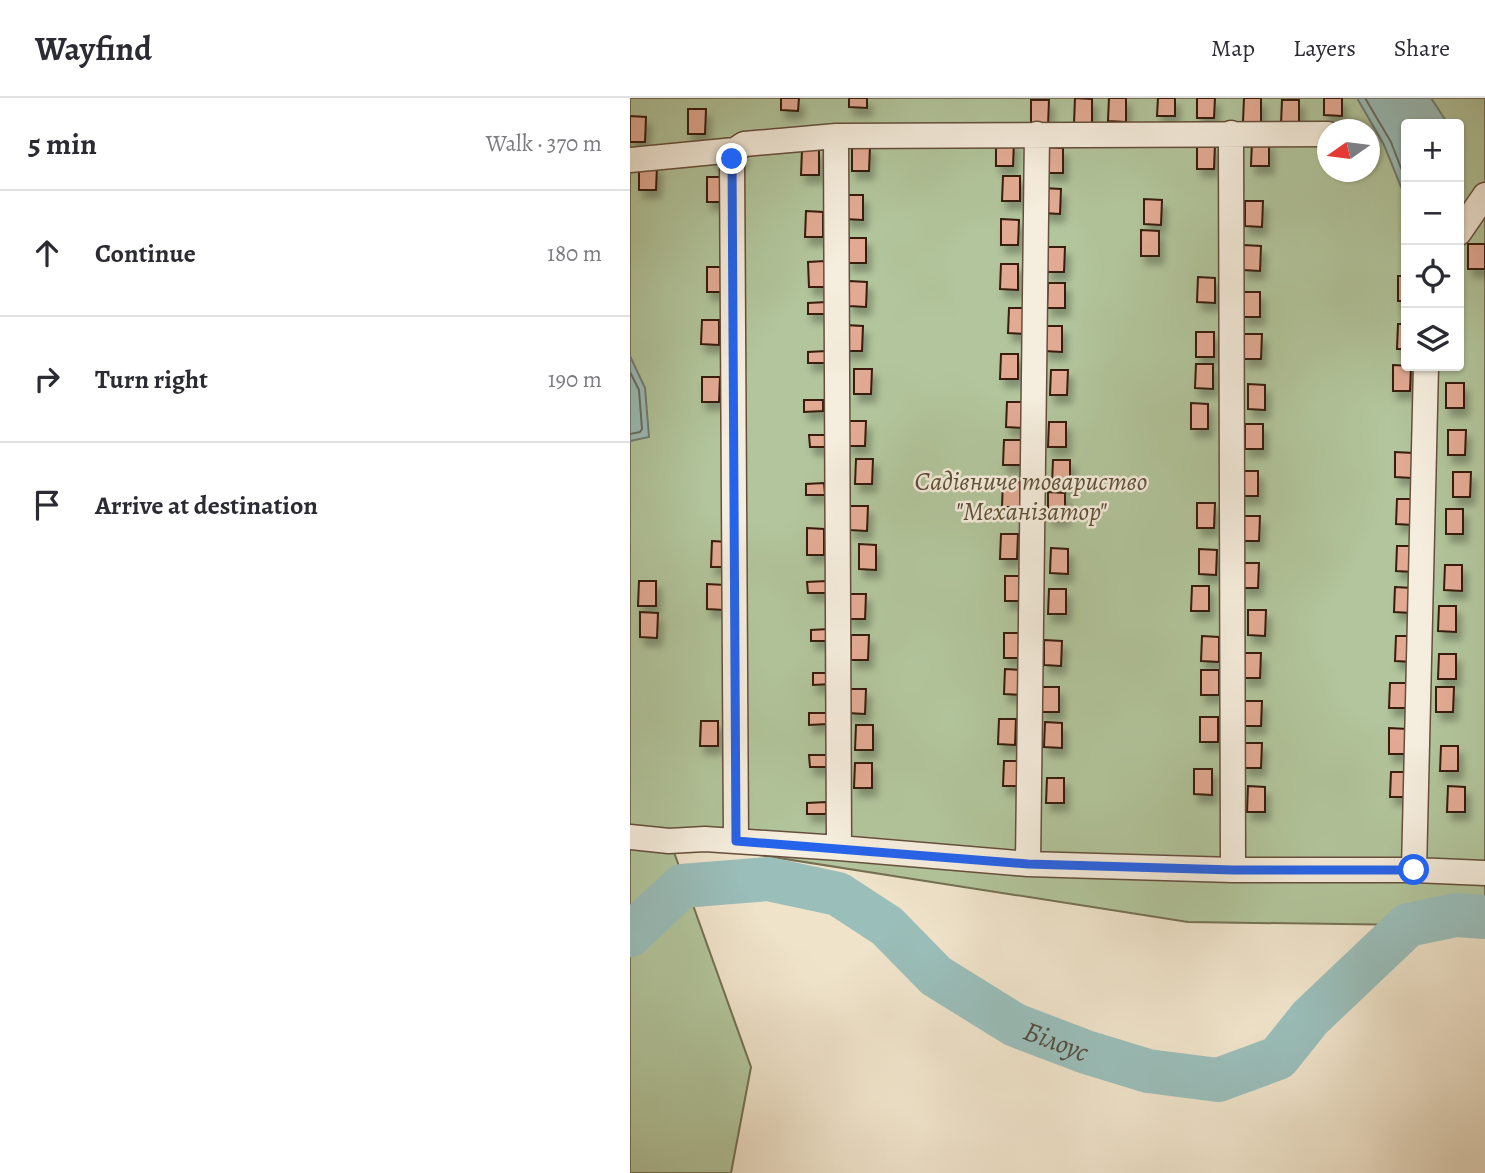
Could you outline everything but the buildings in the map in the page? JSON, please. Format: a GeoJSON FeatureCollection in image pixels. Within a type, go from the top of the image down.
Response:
{"type":"FeatureCollection","features":[{"type":"Feature","properties":{"kind":"street"},"geometry":{"type":"LineString","coordinates":[[1231,133],[1233,870]]}},
{"type":"Feature","properties":{"kind":"street"},"geometry":{"type":"LineString","coordinates":[[1028,864],[1037,134]]}},
{"type":"Feature","properties":{"kind":"street"},"geometry":{"type":"LineString","coordinates":[[630,160],[735,150],[744,144],[836,136],[1317,134]]}},
{"type":"Feature","properties":{"kind":"street"},"geometry":{"type":"LineString","coordinates":[[836,136],[839,848]]}},
{"type":"Feature","properties":{"kind":"street"},"geometry":{"type":"LineString","coordinates":[[735,150],[732,159],[736,841]]}},
{"type":"Feature","properties":{"kind":"street"},"geometry":{"type":"LineString","coordinates":[[1464,226],[1485,195]]}},
{"type":"Feature","properties":{"kind":"street"},"geometry":{"type":"LineString","coordinates":[[1414,870],[1426,371]]}},
{"type":"Feature","properties":{"kind":"street"},"geometry":{"type":"LineString","coordinates":[[630,837],[669,841],[736,841],[1028,864],[1485,873]]}},
{"type":"Feature","properties":{"kind":"green space","name":"Садівниче товариство \"Механізатор\""},"geometry":{"type":"Polygon","coordinates":[[[630,98],[1485,98],[1485,926],[1188,922],[670,841],[751,1067],[731,1173],[630,1173],[630,98]]]}},
{"type":"Feature","properties":{"kind":"water"},"geometry":{"type":"Polygon","coordinates":[[[1357,98],[1431,98],[1445,119],[1401,119],[1401,187],[1380,138],[1380,119],[1369,119],[1357,98]]]}},
{"type":"Feature","properties":{"kind":"water"},"geometry":{"type":"Polygon","coordinates":[[[630,356],[645,388],[649,437],[630,441],[630,356]]]}},
{"type":"Feature","properties":{"kind":"waterway","name":"Білоус"},"geometry":{"type":"LineString","coordinates":[[630,935],[682,886],[768,879],[838,894],[887,926],[936,976],[1015,1025],[1086,1052],[1148,1071],[1218,1080],[1278,1058],[1310,1018],[1408,925],[1456,915],[1485,917]]}},
{"type":"Feature","properties":{"kind":"route"},"geometry":{"type":"LineString","coordinates":[[732,159],[736,841],[1028,864],[1233,870],[1414,870]]}}]}
